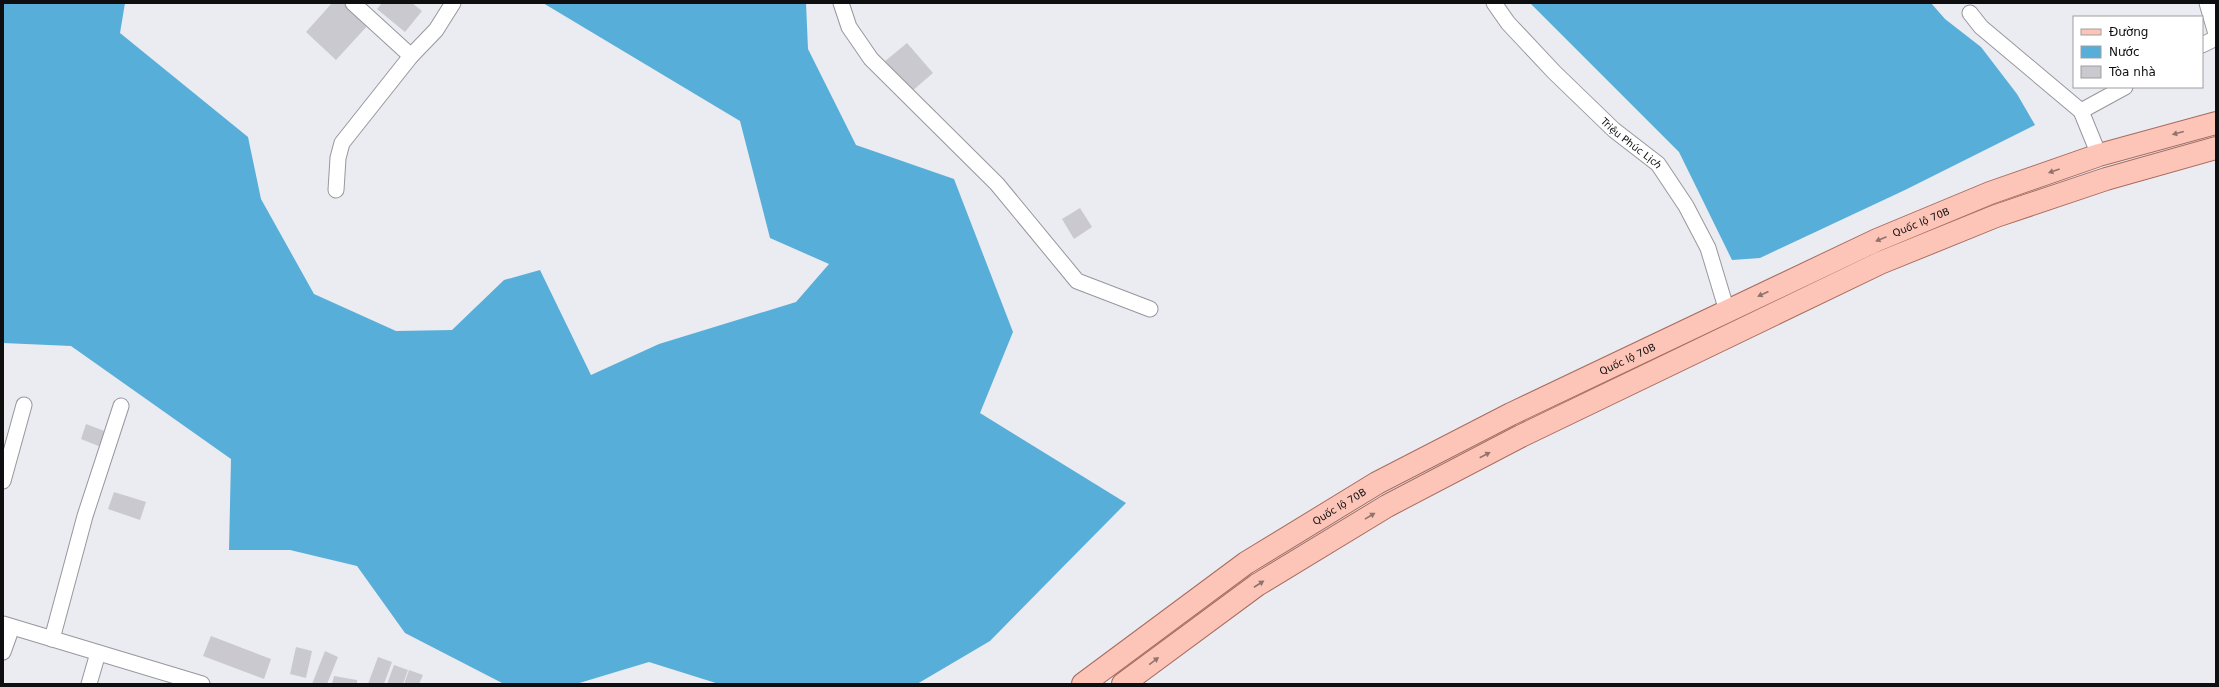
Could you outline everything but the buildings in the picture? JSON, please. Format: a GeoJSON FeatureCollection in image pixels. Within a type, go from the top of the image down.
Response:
{"type":"FeatureCollection","features":[{"type":"Feature","properties":{"kind":"main road","name":"Quốc lộ 70B"},"geometry":{"type":"LineString","coordinates":[[1084,684],[1246,563],[1377,483],[1511,414],[1877,240],[1990,193],[2099,155],[2216,123]]}},
{"type":"Feature","properties":{"kind":"main road"},"geometry":{"type":"LineString","coordinates":[[1123,684],[1257,585],[1387,506],[1521,436],[1880,263],[1996,216],[2106,179],[2216,148]]}},
{"type":"Feature","properties":{"kind":"main road"},"geometry":{"type":"LineString","coordinates":[[1511,414],[1521,436]]}},
{"type":"Feature","properties":{"kind":"street"},"geometry":{"type":"LineString","coordinates":[[354,3],[411,56]]}},
{"type":"Feature","properties":{"kind":"street"},"geometry":{"type":"LineString","coordinates":[[336,190],[338,158],[342,143],[411,56],[436,30],[453,3]]}},
{"type":"Feature","properties":{"kind":"street"},"geometry":{"type":"LineString","coordinates":[[841,3],[849,27],[871,59],[997,184],[1077,281],[1150,309]]}},
{"type":"Feature","properties":{"kind":"street","name":"Triệu Phúc Lịch"},"geometry":{"type":"LineString","coordinates":[[1494,3],[1508,23],[1559,77],[1614,130],[1658,164],[1686,206],[1708,248],[1727,311]]}},
{"type":"Feature","properties":{"kind":"street"},"geometry":{"type":"LineString","coordinates":[[2207,3],[2216,34]]}},
{"type":"Feature","properties":{"kind":"street"},"geometry":{"type":"LineString","coordinates":[[1970,13],[1981,27],[2081,110],[2099,155]]}},
{"type":"Feature","properties":{"kind":"street"},"geometry":{"type":"LineString","coordinates":[[2203,44],[2216,38]]}},
{"type":"Feature","properties":{"kind":"street"},"geometry":{"type":"LineString","coordinates":[[2081,110],[2123,88]]}},
{"type":"Feature","properties":{"kind":"street"},"geometry":{"type":"LineString","coordinates":[[3,481],[24,404]]}},
{"type":"Feature","properties":{"kind":"street"},"geometry":{"type":"LineString","coordinates":[[52,639],[85,516],[121,406]]}},
{"type":"Feature","properties":{"kind":"street"},"geometry":{"type":"LineString","coordinates":[[3,652],[8,625],[193,683]]}},
{"type":"Feature","properties":{"kind":"street"},"geometry":{"type":"LineString","coordinates":[[89,684],[98,653]]}},
{"type":"Feature","properties":{"kind":"water"},"geometry":{"type":"Polygon","coordinates":[[[3,3],[125,3],[120,33],[248,137],[261,199],[314,294],[396,331],[452,330],[504,280],[540,270],[591,375],[659,344],[796,302],[829,264],[770,238],[740,121],[543,3],[806,3],[808,49],[856,145],[954,179],[1013,332],[980,413],[1126,503],[990,641],[917,684],[719,684],[649,662],[576,684],[504,684],[405,633],[357,566],[290,550],[229,550],[231,459],[71,346],[3,343],[3,3]]]}},
{"type":"Feature","properties":{"kind":"water"},"geometry":{"type":"Polygon","coordinates":[[[1530,3],[1931,3],[1945,19],[1981,47],[2017,94],[2035,125],[1905,190],[1760,258],[1732,260],[1679,152],[1530,3]]]}}]}
